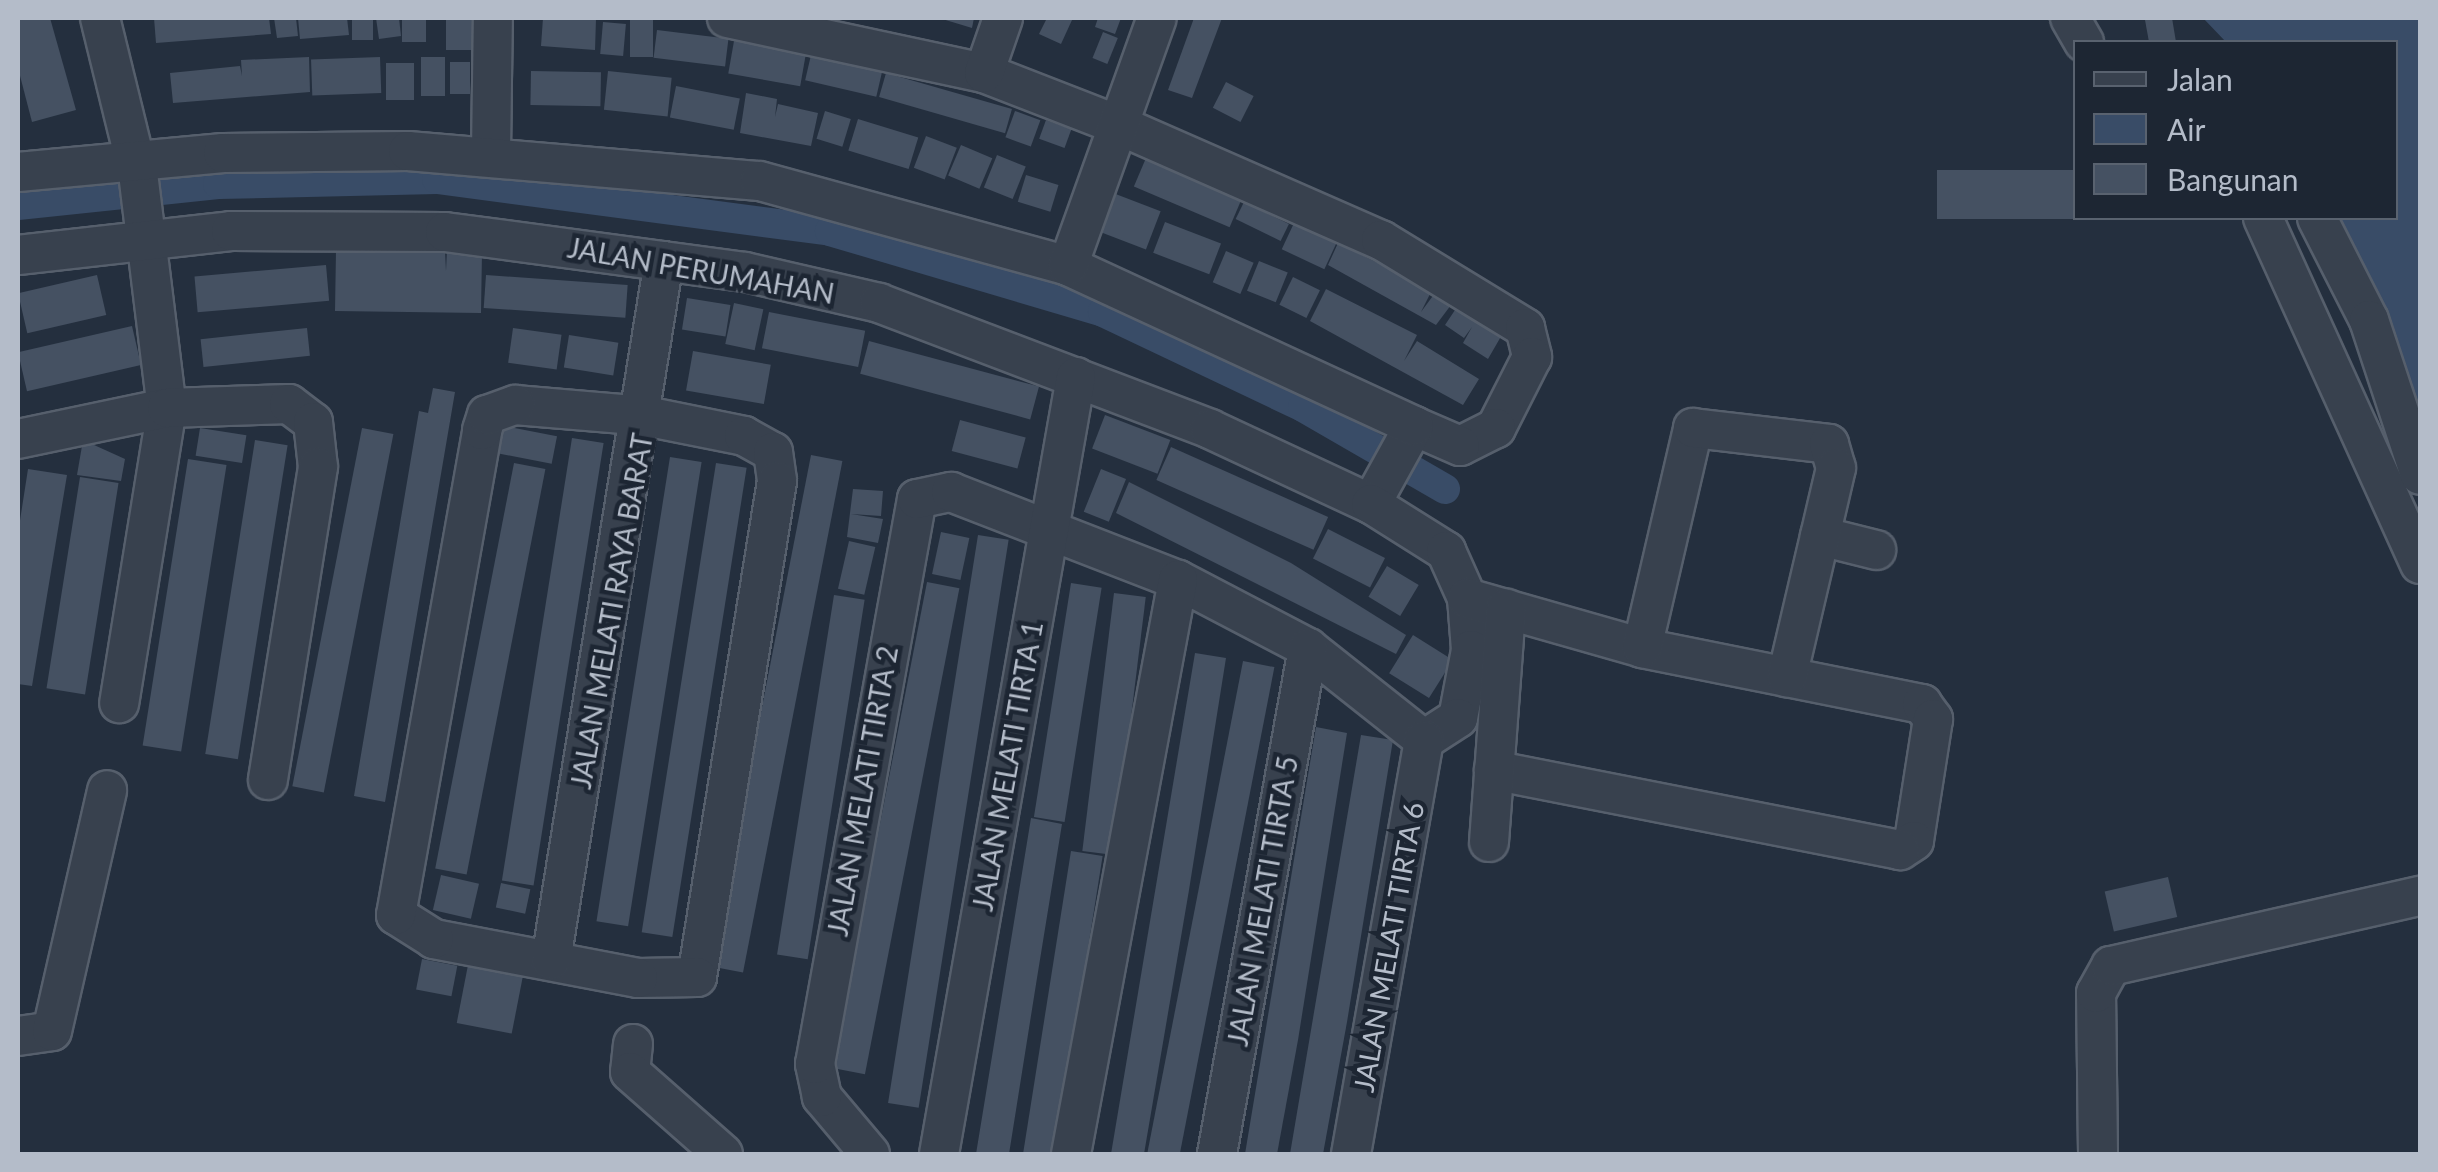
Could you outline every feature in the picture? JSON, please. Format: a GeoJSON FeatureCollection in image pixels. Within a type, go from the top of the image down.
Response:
{"type":"FeatureCollection","features":[{"type":"Feature","properties":{"kind":"street"},"geometry":{"type":"LineString","coordinates":[[100,18],[136,166],[167,408],[118,703]]}},
{"type":"Feature","properties":{"kind":"street"},"geometry":{"type":"LineString","coordinates":[[490,153],[493,18]]}},
{"type":"Feature","properties":{"kind":"street"},"geometry":{"type":"LineString","coordinates":[[18,172],[490,153],[760,182],[1068,266],[1423,435],[1471,445],[1496,428],[1532,357],[1525,328],[1380,240],[1123,127],[984,74],[727,18]]}},
{"type":"Feature","properties":{"kind":"street"},"geometry":{"type":"LineString","coordinates":[[984,74],[1003,18]]}},
{"type":"Feature","properties":{"kind":"street"},"geometry":{"type":"LineString","coordinates":[[1068,266],[1123,127],[1157,18]]}},
{"type":"Feature","properties":{"kind":"street"},"geometry":{"type":"LineString","coordinates":[[2070,18],[2083,40]]}},
{"type":"Feature","properties":{"kind":"street"},"geometry":{"type":"LineString","coordinates":[[2264,220],[2420,564]]}},
{"type":"Feature","properties":{"kind":"street"},"geometry":{"type":"LineString","coordinates":[[2318,220],[2369,320],[2420,476]]}},
{"type":"Feature","properties":{"kind":"street","name":"JALAN PERUMAHAN"},"geometry":{"type":"LineString","coordinates":[[144,234],[282,228],[445,232],[664,261],[879,303],[1376,496],[1446,550],[1467,598]]}},
{"type":"Feature","properties":{"kind":"street"},"geometry":{"type":"LineString","coordinates":[[18,255],[144,234]]}},
{"type":"Feature","properties":{"kind":"street","name":"JALAN MELATI RAYA BARAT"},"geometry":{"type":"LineString","coordinates":[[550,960],[645,416],[664,261]]}},
{"type":"Feature","properties":{"kind":"street","name":"JALAN MELATI TIRTA 1"},"geometry":{"type":"LineString","coordinates":[[939,1154],[1076,377]]}},
{"type":"Feature","properties":{"kind":"street"},"geometry":{"type":"LineString","coordinates":[[18,439],[167,408],[289,404],[314,422],[320,442],[268,780]]}},
{"type":"Feature","properties":{"kind":"street"},"geometry":{"type":"LineString","coordinates":[[515,405],[645,416],[744,436],[773,452],[776,466],[705,956],[697,976],[677,980],[550,960],[408,931],[396,915],[399,880],[488,414],[515,405]]}},
{"type":"Feature","properties":{"kind":"street"},"geometry":{"type":"LineString","coordinates":[[1642,648],[1699,424],[1836,448],[1787,678]]}},
{"type":"Feature","properties":{"kind":"street"},"geometry":{"type":"LineString","coordinates":[[1376,496],[1423,435]]}},
{"type":"Feature","properties":{"kind":"street","name":"JALAN MELATI TIRTA 2"},"geometry":{"type":"LineString","coordinates":[[870,1154],[822,1097],[815,1064],[911,506],[936,491],[1178,580],[1308,648],[1424,740]]}},
{"type":"Feature","properties":{"kind":"street"},"geometry":{"type":"LineString","coordinates":[[1820,536],[1876,550]]}},
{"type":"Feature","properties":{"kind":"street"},"geometry":{"type":"LineString","coordinates":[[1071,1154],[1178,580]]}},
{"type":"Feature","properties":{"kind":"street"},"geometry":{"type":"LineString","coordinates":[[1424,740],[1451,727],[1465,702],[1467,598],[1642,648],[1931,709],[1909,847],[1494,770]]}},
{"type":"Feature","properties":{"kind":"street"},"geometry":{"type":"LineString","coordinates":[[1488,842],[1506,609]]}},
{"type":"Feature","properties":{"kind":"street","name":"JALAN MELATI TIRTA 5"},"geometry":{"type":"LineString","coordinates":[[1217,1154],[1308,648]]}},
{"type":"Feature","properties":{"kind":"street","name":"JALAN MELATI TIRTA 6"},"geometry":{"type":"LineString","coordinates":[[1351,1154],[1424,740]]}},
{"type":"Feature","properties":{"kind":"street"},"geometry":{"type":"LineString","coordinates":[[40,1044],[52,1031],[106,790]]}},
{"type":"Feature","properties":{"kind":"street"},"geometry":{"type":"LineString","coordinates":[[2098,1154],[2096,993],[2111,966],[2420,896]]}},
{"type":"Feature","properties":{"kind":"street"},"geometry":{"type":"LineString","coordinates":[[633,1044],[630,1072],[723,1154]]}},
{"type":"Feature","properties":{"kind":"water"},"geometry":{"type":"Polygon","coordinates":[[[2203,18],[2420,18],[2420,422],[2326,220],[2398,220],[2398,40],[2224,40],[2203,18]]]}},
{"type":"Feature","properties":{"kind":"building"},"geometry":{"type":"Polygon","coordinates":[[[18,18],[50,18],[76,110],[32,122],[18,68],[18,18]]]}},
{"type":"Feature","properties":{"kind":"building"},"geometry":{"type":"Polygon","coordinates":[[[154,18],[269,18],[271,34],[156,43],[154,18]]]}},
{"type":"Feature","properties":{"kind":"building"},"geometry":{"type":"Polygon","coordinates":[[[274,18],[296,18],[298,36],[277,38],[274,18]]]}},
{"type":"Feature","properties":{"kind":"building"},"geometry":{"type":"Polygon","coordinates":[[[298,18],[347,18],[349,35],[300,39],[298,18]]]}},
{"type":"Feature","properties":{"kind":"building"},"geometry":{"type":"Polygon","coordinates":[[[352,18],[373,18],[373,40],[352,40],[352,18]]]}},
{"type":"Feature","properties":{"kind":"building"},"geometry":{"type":"Polygon","coordinates":[[[376,18],[399,18],[401,36],[379,39],[376,18]]]}},
{"type":"Feature","properties":{"kind":"building"},"geometry":{"type":"Polygon","coordinates":[[[402,18],[426,18],[426,42],[402,42],[402,18]]]}},
{"type":"Feature","properties":{"kind":"building"},"geometry":{"type":"Polygon","coordinates":[[[446,18],[475,18],[475,50],[446,50],[446,18]]]}},
{"type":"Feature","properties":{"kind":"building"},"geometry":{"type":"Polygon","coordinates":[[[543,18],[596,18],[595,50],[541,46],[543,18]]]}},
{"type":"Feature","properties":{"kind":"building"},"geometry":{"type":"Polygon","coordinates":[[[630,18],[653,18],[653,57],[630,57],[630,18]]]}},
{"type":"Feature","properties":{"kind":"building"},"geometry":{"type":"Polygon","coordinates":[[[939,18],[974,18],[972,28],[939,18]]]}},
{"type":"Feature","properties":{"kind":"building"},"geometry":{"type":"Polygon","coordinates":[[[1047,18],[1072,20],[1061,44],[1039,34],[1047,18]]]}},
{"type":"Feature","properties":{"kind":"building"},"geometry":{"type":"Polygon","coordinates":[[[1098,18],[1121,18],[1115,34],[1095,27],[1098,18]]]}},
{"type":"Feature","properties":{"kind":"building"},"geometry":{"type":"Polygon","coordinates":[[[1194,18],[1222,18],[1192,98],[1168,90],[1194,18]]]}},
{"type":"Feature","properties":{"kind":"building"},"geometry":{"type":"Polygon","coordinates":[[[2172,18],[2176,40],[2149,40],[2145,20],[2172,18]]]}},
{"type":"Feature","properties":{"kind":"building"},"geometry":{"type":"Polygon","coordinates":[[[603,22],[626,24],[623,56],[600,54],[603,22]]]}},
{"type":"Feature","properties":{"kind":"building"},"geometry":{"type":"Polygon","coordinates":[[[657,30],[728,39],[725,67],[654,58],[657,30]]]}},
{"type":"Feature","properties":{"kind":"building"},"geometry":{"type":"Polygon","coordinates":[[[1103,32],[1118,38],[1107,64],[1093,58],[1103,32]]]}},
{"type":"Feature","properties":{"kind":"building"},"geometry":{"type":"Polygon","coordinates":[[[734,41],[806,54],[800,86],[728,73],[734,41]]]}},
{"type":"Feature","properties":{"kind":"building"},"geometry":{"type":"Polygon","coordinates":[[[811,55],[882,71],[876,97],[805,80],[811,55]]]}},
{"type":"Feature","properties":{"kind":"building"},"geometry":{"type":"Polygon","coordinates":[[[309,57],[310,92],[173,103],[170,73],[240,66],[242,76],[241,60],[309,57]]]}},
{"type":"Feature","properties":{"kind":"building"},"geometry":{"type":"Polygon","coordinates":[[[380,57],[381,93],[312,95],[311,59],[380,57]]]}},
{"type":"Feature","properties":{"kind":"building"},"geometry":{"type":"Polygon","coordinates":[[[421,57],[445,57],[445,96],[421,96],[421,57]]]}},
{"type":"Feature","properties":{"kind":"building"},"geometry":{"type":"Polygon","coordinates":[[[450,62],[470,62],[470,94],[450,94],[450,62]]]}},
{"type":"Feature","properties":{"kind":"building"},"geometry":{"type":"Polygon","coordinates":[[[386,63],[414,63],[414,100],[386,100],[386,63]]]}},
{"type":"Feature","properties":{"kind":"building"},"geometry":{"type":"Polygon","coordinates":[[[531,71],[601,72],[600,106],[530,105],[531,71]]]}},
{"type":"Feature","properties":{"kind":"building"},"geometry":{"type":"Polygon","coordinates":[[[608,71],[672,78],[668,116],[604,110],[608,71]]]}},
{"type":"Feature","properties":{"kind":"building"},"geometry":{"type":"Polygon","coordinates":[[[886,73],[1012,109],[1005,133],[879,97],[886,73]]]}},
{"type":"Feature","properties":{"kind":"building"},"geometry":{"type":"Polygon","coordinates":[[[1226,82],[1254,96],[1240,122],[1213,108],[1226,82]]]}},
{"type":"Feature","properties":{"kind":"building"},"geometry":{"type":"Polygon","coordinates":[[[676,86],[740,98],[734,130],[670,117],[676,86]]]}},
{"type":"Feature","properties":{"kind":"building"},"geometry":{"type":"Polygon","coordinates":[[[746,93],[777,99],[775,117],[778,104],[818,113],[811,146],[740,133],[746,93]]]}},
{"type":"Feature","properties":{"kind":"building"},"geometry":{"type":"Polygon","coordinates":[[[825,111],[851,119],[842,147],[817,139],[825,111]]]}},
{"type":"Feature","properties":{"kind":"building"},"geometry":{"type":"Polygon","coordinates":[[[1015,111],[1040,120],[1031,147],[1005,137],[1015,111]]]}},
{"type":"Feature","properties":{"kind":"building"},"geometry":{"type":"Polygon","coordinates":[[[858,119],[918,137],[909,169],[848,151],[858,119]]]}},
{"type":"Feature","properties":{"kind":"building"},"geometry":{"type":"Polygon","coordinates":[[[1046,120],[1071,129],[1065,148],[1039,139],[1046,120]]]}},
{"type":"Feature","properties":{"kind":"building"},"geometry":{"type":"Polygon","coordinates":[[[926,136],[957,148],[945,180],[914,168],[926,136]]]}},
{"type":"Feature","properties":{"kind":"building"},"geometry":{"type":"Polygon","coordinates":[[[961,145],[992,158],[979,189],[948,175],[961,145]]]}},
{"type":"Feature","properties":{"kind":"building"},"geometry":{"type":"Polygon","coordinates":[[[997,155],[1026,167],[1013,199],[984,187],[997,155]]]}},
{"type":"Feature","properties":{"kind":"building"},"geometry":{"type":"Polygon","coordinates":[[[1146,158],[1242,199],[1230,227],[1134,187],[1146,158]]]}},
{"type":"Feature","properties":{"kind":"building"},"geometry":{"type":"Polygon","coordinates":[[[1937,170],[2073,170],[2073,219],[1937,219],[1937,170]]]}},
{"type":"Feature","properties":{"kind":"building"},"geometry":{"type":"Polygon","coordinates":[[[1026,175],[1059,185],[1050,212],[1018,202],[1026,175]]]}},
{"type":"Feature","properties":{"kind":"building"},"geometry":{"type":"Polygon","coordinates":[[[1113,193],[1161,211],[1146,250],[1098,231],[1113,193]]]}},
{"type":"Feature","properties":{"kind":"building"},"geometry":{"type":"Polygon","coordinates":[[[1244,202],[1289,224],[1281,241],[1236,219],[1244,202]]]}},
{"type":"Feature","properties":{"kind":"building"},"geometry":{"type":"Polygon","coordinates":[[[1165,222],[1221,244],[1209,274],[1153,253],[1165,222]]]}},
{"type":"Feature","properties":{"kind":"building"},"geometry":{"type":"Polygon","coordinates":[[[1294,223],[1337,243],[1324,269],[1282,249],[1294,223]]]}},
{"type":"Feature","properties":{"kind":"building"},"geometry":{"type":"Polygon","coordinates":[[[1338,243],[1432,290],[1421,312],[1435,293],[1451,305],[1436,325],[1328,265],[1338,243]]]}},
{"type":"Feature","properties":{"kind":"building"},"geometry":{"type":"Polygon","coordinates":[[[336,250],[445,251],[446,271],[447,250],[482,252],[481,313],[335,311],[336,250]]]}},
{"type":"Feature","properties":{"kind":"building"},"geometry":{"type":"Polygon","coordinates":[[[1226,251],[1254,263],[1240,294],[1213,282],[1226,251]]]}},
{"type":"Feature","properties":{"kind":"building"},"geometry":{"type":"Polygon","coordinates":[[[1259,261],[1288,273],[1276,302],[1247,291],[1259,261]]]}},
{"type":"Feature","properties":{"kind":"building"},"geometry":{"type":"Polygon","coordinates":[[[326,265],[329,301],[198,312],[195,277],[326,265]]]}},
{"type":"Feature","properties":{"kind":"building"},"geometry":{"type":"Polygon","coordinates":[[[97,275],[106,315],[27,333],[18,293],[97,275]]]}},
{"type":"Feature","properties":{"kind":"building"},"geometry":{"type":"Polygon","coordinates":[[[486,275],[628,285],[625,318],[484,308],[486,275]]]}},
{"type":"Feature","properties":{"kind":"building"},"geometry":{"type":"Polygon","coordinates":[[[1293,277],[1320,290],[1306,318],[1279,305],[1293,277]]]}},
{"type":"Feature","properties":{"kind":"building"},"geometry":{"type":"Polygon","coordinates":[[[1326,289],[1417,335],[1404,361],[1417,341],[1479,379],[1463,405],[1310,321],[1326,289]]]}},
{"type":"Feature","properties":{"kind":"building"},"geometry":{"type":"Polygon","coordinates":[[[687,298],[730,305],[725,336],[682,330],[687,298]]]}},
{"type":"Feature","properties":{"kind":"building"},"geometry":{"type":"Polygon","coordinates":[[[734,303],[763,309],[755,350],[725,344],[734,303]]]}},
{"type":"Feature","properties":{"kind":"building"},"geometry":{"type":"Polygon","coordinates":[[[1459,304],[1503,333],[1488,359],[1463,343],[1472,327],[1464,338],[1445,325],[1459,304]]]}},
{"type":"Feature","properties":{"kind":"building"},"geometry":{"type":"Polygon","coordinates":[[[769,312],[865,331],[858,367],[762,348],[769,312]]]}},
{"type":"Feature","properties":{"kind":"building"},"geometry":{"type":"Polygon","coordinates":[[[132,326],[141,365],[27,391],[18,352],[132,326]]]}},
{"type":"Feature","properties":{"kind":"building"},"geometry":{"type":"Polygon","coordinates":[[[307,328],[310,356],[204,367],[201,339],[307,328]]]}},
{"type":"Feature","properties":{"kind":"building"},"geometry":{"type":"Polygon","coordinates":[[[513,328],[562,335],[557,369],[508,363],[513,328]]]}},
{"type":"Feature","properties":{"kind":"building"},"geometry":{"type":"Polygon","coordinates":[[[569,335],[618,343],[613,375],[564,368],[569,335]]]}},
{"type":"Feature","properties":{"kind":"building"},"geometry":{"type":"Polygon","coordinates":[[[869,341],[1039,387],[1030,419],[860,374],[869,341]]]}},
{"type":"Feature","properties":{"kind":"building"},"geometry":{"type":"Polygon","coordinates":[[[693,351],[771,365],[764,404],[686,390],[693,351]]]}},
{"type":"Feature","properties":{"kind":"building"},"geometry":{"type":"Polygon","coordinates":[[[433,388],[455,392],[385,802],[354,796],[419,411],[428,413],[433,388]]]}},
{"type":"Feature","properties":{"kind":"building"},"geometry":{"type":"Polygon","coordinates":[[[1105,415],[1170,440],[1157,474],[1092,449],[1105,415]]]}},
{"type":"Feature","properties":{"kind":"building"},"geometry":{"type":"Polygon","coordinates":[[[960,420],[1026,438],[1017,469],[952,451],[960,420]]]}},
{"type":"Feature","properties":{"kind":"building"},"geometry":{"type":"Polygon","coordinates":[[[504,426],[557,436],[552,464],[499,453],[504,426]]]}},
{"type":"Feature","properties":{"kind":"building"},"geometry":{"type":"Polygon","coordinates":[[[200,428],[246,435],[242,463],[196,456],[200,428]]]}},
{"type":"Feature","properties":{"kind":"building"},"geometry":{"type":"Polygon","coordinates":[[[362,428],[393,434],[324,792],[292,786],[362,428]]]}},
{"type":"Feature","properties":{"kind":"building"},"geometry":{"type":"Polygon","coordinates":[[[572,438],[604,443],[534,885],[502,880],[572,438]]]}},
{"type":"Feature","properties":{"kind":"building"},"geometry":{"type":"Polygon","coordinates":[[[83,440],[125,459],[121,481],[77,475],[83,440]]]}},
{"type":"Feature","properties":{"kind":"building"},"geometry":{"type":"Polygon","coordinates":[[[255,440],[288,445],[238,759],[205,754],[255,440]]]}},
{"type":"Feature","properties":{"kind":"building"},"geometry":{"type":"Polygon","coordinates":[[[1171,447],[1328,517],[1313,550],[1156,480],[1171,447]]]}},
{"type":"Feature","properties":{"kind":"building"},"geometry":{"type":"Polygon","coordinates":[[[811,455],[842,461],[743,973],[712,966],[811,455]]]}},
{"type":"Feature","properties":{"kind":"building"},"geometry":{"type":"Polygon","coordinates":[[[670,457],[702,462],[628,926],[596,921],[670,457]]]}},
{"type":"Feature","properties":{"kind":"building"},"geometry":{"type":"Polygon","coordinates":[[[188,459],[227,465],[181,752],[143,745],[188,459]]]}},
{"type":"Feature","properties":{"kind":"building"},"geometry":{"type":"Polygon","coordinates":[[[514,463],[545,469],[467,875],[435,868],[514,463]]]}},
{"type":"Feature","properties":{"kind":"building"},"geometry":{"type":"Polygon","coordinates":[[[716,463],[747,468],[672,937],[642,932],[716,463]]]}},
{"type":"Feature","properties":{"kind":"building"},"geometry":{"type":"Polygon","coordinates":[[[28,469],[67,475],[32,686],[18,684],[18,533],[28,469]]]}},
{"type":"Feature","properties":{"kind":"building"},"geometry":{"type":"Polygon","coordinates":[[[1101,469],[1126,479],[1109,522],[1084,512],[1101,469]]]}},
{"type":"Feature","properties":{"kind":"building"},"geometry":{"type":"Polygon","coordinates":[[[80,477],[119,483],[85,694],[47,688],[80,477]]]}},
{"type":"Feature","properties":{"kind":"building"},"geometry":{"type":"Polygon","coordinates":[[[1129,482],[1291,563],[1406,635],[1396,654],[1116,513],[1129,482]]]}},
{"type":"Feature","properties":{"kind":"building"},"geometry":{"type":"Polygon","coordinates":[[[853,489],[883,491],[881,516],[851,514],[883,519],[878,543],[847,537],[853,489]]]}},
{"type":"Feature","properties":{"kind":"building"},"geometry":{"type":"Polygon","coordinates":[[[1328,529],[1385,558],[1370,587],[1313,558],[1328,529]]]}},
{"type":"Feature","properties":{"kind":"building"},"geometry":{"type":"Polygon","coordinates":[[[941,532],[969,538],[960,580],[932,574],[941,532]]]}},
{"type":"Feature","properties":{"kind":"building"},"geometry":{"type":"Polygon","coordinates":[[[978,535],[1009,540],[919,1108],[888,1103],[978,535]]]}},
{"type":"Feature","properties":{"kind":"building"},"geometry":{"type":"Polygon","coordinates":[[[849,541],[875,547],[864,595],[838,589],[849,541]]]}},
{"type":"Feature","properties":{"kind":"building"},"geometry":{"type":"Polygon","coordinates":[[[1387,566],[1419,585],[1400,616],[1368,597],[1387,566]]]}},
{"type":"Feature","properties":{"kind":"building"},"geometry":{"type":"Polygon","coordinates":[[[927,582],[959,588],[865,1074],[833,1068],[927,582]]]}},
{"type":"Feature","properties":{"kind":"building"},"geometry":{"type":"Polygon","coordinates":[[[1071,583],[1102,588],[1065,822],[1034,817],[1071,583]]]}},
{"type":"Feature","properties":{"kind":"building"},"geometry":{"type":"Polygon","coordinates":[[[1114,593],[1146,597],[1114,855],[1082,851],[1114,593]]]}},
{"type":"Feature","properties":{"kind":"building"},"geometry":{"type":"Polygon","coordinates":[[[834,595],[865,600],[808,959],[777,955],[834,595]]]}},
{"type":"Feature","properties":{"kind":"building"},"geometry":{"type":"Polygon","coordinates":[[[1413,635],[1453,660],[1429,698],[1389,673],[1413,635]]]}},
{"type":"Feature","properties":{"kind":"building"},"geometry":{"type":"Polygon","coordinates":[[[1195,653],[1226,658],[1189,890],[1144,1154],[1111,1154],[1195,653]]]}},
{"type":"Feature","properties":{"kind":"building"},"geometry":{"type":"Polygon","coordinates":[[[1243,661],[1274,667],[1180,1154],[1147,1153],[1243,661]]]}},
{"type":"Feature","properties":{"kind":"building"},"geometry":{"type":"Polygon","coordinates":[[[1316,727],[1347,733],[1298,1040],[1277,1154],[1245,1154],[1316,727]]]}},
{"type":"Feature","properties":{"kind":"building"},"geometry":{"type":"Polygon","coordinates":[[[1361,735],[1393,740],[1347,1022],[1323,1154],[1290,1154],[1361,735]]]}},
{"type":"Feature","properties":{"kind":"building"},"geometry":{"type":"Polygon","coordinates":[[[1031,818],[1062,824],[1009,1154],[976,1154],[1031,818]]]}},
{"type":"Feature","properties":{"kind":"building"},"geometry":{"type":"Polygon","coordinates":[[[1071,851],[1103,856],[1055,1154],[1023,1154],[1071,851]]]}},
{"type":"Feature","properties":{"kind":"building"},"geometry":{"type":"Polygon","coordinates":[[[441,875],[479,884],[471,919],[433,910],[441,875]]]}},
{"type":"Feature","properties":{"kind":"building"},"geometry":{"type":"Polygon","coordinates":[[[2168,877],[2177,917],[2114,932],[2105,892],[2168,877]]]}},
{"type":"Feature","properties":{"kind":"building"},"geometry":{"type":"Polygon","coordinates":[[[501,883],[530,889],[525,914],[496,907],[501,883]]]}},
{"type":"Feature","properties":{"kind":"building"},"geometry":{"type":"Polygon","coordinates":[[[422,959],[457,966],[451,996],[416,989],[422,959]]]}},
{"type":"Feature","properties":{"kind":"building"},"geometry":{"type":"Polygon","coordinates":[[[468,965],[523,976],[512,1034],[457,1023],[468,965]]]}},
{"type":"Feature","properties":{"kind":"waterway"},"geometry":{"type":"LineString","coordinates":[[18,205],[218,184],[437,179],[830,231],[1103,312],[1303,407],[1445,489]]}}]}
